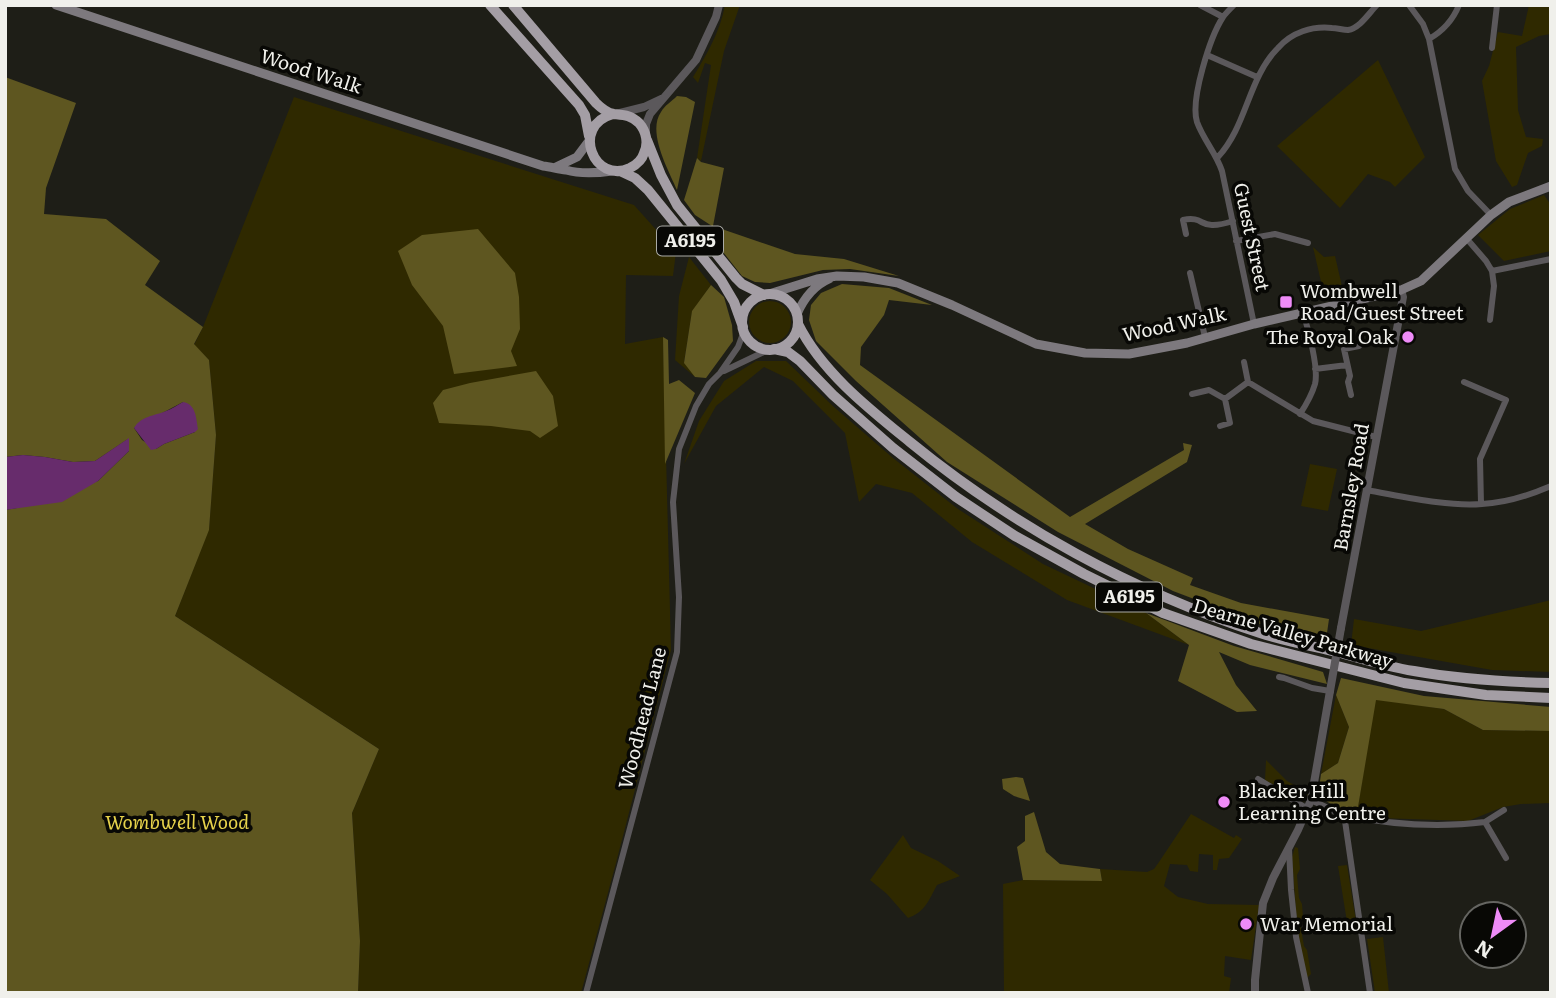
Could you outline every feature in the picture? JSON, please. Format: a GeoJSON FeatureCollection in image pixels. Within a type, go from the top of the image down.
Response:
{"type":"FeatureCollection","features":[{"type":"Feature","properties":{"kind":"highway","name":"A6195"},"geometry":{"type":"LineString","coordinates":[[490,5],[579,105],[588,125],[592,155],[596,161],[601,166],[635,178],[648,190],[721,280],[734,302],[747,337],[757,346],[772,349]]}},
{"type":"Feature","properties":{"kind":"highway","name":"A6195"},"geometry":{"type":"LineString","coordinates":[[513,5],[591,99],[600,107],[636,120],[645,131],[661,175],[677,205],[736,278],[749,289],[783,297],[794,307],[797,319]]}},
{"type":"Feature","properties":{"kind":"highway"},"geometry":{"type":"LineString","coordinates":[[589,140],[597,122],[615,114]]}},
{"type":"Feature","properties":{"kind":"highway"},"geometry":{"type":"LineString","coordinates":[[617,171],[637,163],[645,153],[646,139]]}},
{"type":"Feature","properties":{"kind":"highway"},"geometry":{"type":"LineString","coordinates":[[743,329],[745,310],[749,303],[766,294]]}},
{"type":"Feature","properties":{"kind":"highway"},"geometry":{"type":"LineString","coordinates":[[772,349],[790,341],[796,333],[797,319]]}},
{"type":"Feature","properties":{"kind":"highway","name":"Dearne Valley Parkway"},"geometry":{"type":"LineString","coordinates":[[797,319],[816,354],[876,414],[935,462],[1005,512],[1090,561],[1177,603],[1262,634],[1413,671],[1503,682],[1551,683]]}},
{"type":"Feature","properties":{"kind":"highway","name":"Dearne Valley Parkway"},"geometry":{"type":"LineString","coordinates":[[772,349],[788,352],[800,360],[833,395],[883,440],[956,497],[1015,536],[1163,613],[1251,644],[1404,683],[1486,695],[1551,698]]}},
{"type":"Feature","properties":{"kind":"main road","name":"Wood Walk"},"geometry":{"type":"LineString","coordinates":[[56,5],[543,166],[568,171],[617,171]]}},
{"type":"Feature","properties":{"kind":"main road"},"geometry":{"type":"LineString","coordinates":[[556,167],[577,157],[589,140]]}},
{"type":"Feature","properties":{"kind":"main road","name":"Wood Walk"},"geometry":{"type":"LineString","coordinates":[[766,294],[817,279],[837,276],[864,277],[898,283],[952,304],[1036,344],[1085,353],[1129,354],[1187,343],[1254,324],[1401,290],[1421,281],[1491,215],[1509,202],[1551,186]]}},
{"type":"Feature","properties":{"kind":"main road"},"geometry":{"type":"LineString","coordinates":[[797,319],[807,295],[815,287],[837,276]]}},
{"type":"Feature","properties":{"kind":"street"},"geometry":{"type":"LineString","coordinates":[[646,139],[648,119],[696,60],[716,18],[719,5]]}},
{"type":"Feature","properties":{"kind":"street"},"geometry":{"type":"LineString","coordinates":[[1200,5],[1223,17]]}},
{"type":"Feature","properties":{"kind":"street","name":"Guest Street"},"geometry":{"type":"LineString","coordinates":[[1234,5],[1223,17],[1207,55],[1198,89],[1196,120],[1222,171],[1254,324]]}},
{"type":"Feature","properties":{"kind":"street"},"geometry":{"type":"LineString","coordinates":[[1217,157],[1244,114],[1257,77],[1278,47],[1302,31],[1318,27],[1348,30],[1357,26],[1377,5]]}},
{"type":"Feature","properties":{"kind":"street"},"geometry":{"type":"LineString","coordinates":[[1409,5],[1423,24],[1429,39],[1455,169],[1468,191],[1491,215]]}},
{"type":"Feature","properties":{"kind":"street"},"geometry":{"type":"LineString","coordinates":[[1429,39],[1445,27],[1459,5]]}},
{"type":"Feature","properties":{"kind":"street"},"geometry":{"type":"LineString","coordinates":[[1492,48],[1497,5]]}},
{"type":"Feature","properties":{"kind":"street"},"geometry":{"type":"LineString","coordinates":[[1207,55],[1257,77]]}},
{"type":"Feature","properties":{"kind":"street"},"geometry":{"type":"LineString","coordinates":[[615,114],[644,107],[664,97]]}},
{"type":"Feature","properties":{"kind":"street"},"geometry":{"type":"LineString","coordinates":[[1186,234],[1185,219],[1195,218],[1210,226],[1233,221]]}},
{"type":"Feature","properties":{"kind":"street"},"geometry":{"type":"LineString","coordinates":[[1236,241],[1275,234],[1308,243]]}},
{"type":"Feature","properties":{"kind":"street"},"geometry":{"type":"LineString","coordinates":[[1467,239],[1492,271],[1494,286],[1490,320]]}},
{"type":"Feature","properties":{"kind":"street"},"geometry":{"type":"LineString","coordinates":[[1492,271],[1551,259]]}},
{"type":"Feature","properties":{"kind":"street"},"geometry":{"type":"LineString","coordinates":[[1190,273],[1205,337]]}},
{"type":"Feature","properties":{"kind":"street","name":"Barnsley Road"},"geometry":{"type":"LineString","coordinates":[[1255,993],[1263,903],[1309,805],[1403,297],[1401,290]]}},
{"type":"Feature","properties":{"kind":"street"},"geometry":{"type":"LineString","coordinates":[[1300,414],[1315,382],[1315,369],[1303,312]]}},
{"type":"Feature","properties":{"kind":"street","name":"Woodhead Lane"},"geometry":{"type":"LineString","coordinates":[[586,993],[677,652],[679,597],[673,502],[679,449],[696,406],[709,384],[738,347],[743,329]]}},
{"type":"Feature","properties":{"kind":"street"},"geometry":{"type":"LineString","coordinates":[[1351,395],[1344,349],[1359,346]]}},
{"type":"Feature","properties":{"kind":"street","name":"Woodhead Lane"},"geometry":{"type":"LineString","coordinates":[[720,373],[772,349]]}},
{"type":"Feature","properties":{"kind":"street"},"geometry":{"type":"LineString","coordinates":[[1244,362],[1248,382],[1300,414],[1313,421],[1376,437]]}},
{"type":"Feature","properties":{"kind":"street"},"geometry":{"type":"LineString","coordinates":[[1315,369],[1347,365]]}},
{"type":"Feature","properties":{"kind":"street"},"geometry":{"type":"LineString","coordinates":[[1225,399],[1248,382]]}},
{"type":"Feature","properties":{"kind":"street"},"geometry":{"type":"LineString","coordinates":[[1464,382],[1506,400],[1480,459],[1481,505]]}},
{"type":"Feature","properties":{"kind":"street"},"geometry":{"type":"LineString","coordinates":[[1192,394],[1209,390],[1225,399],[1230,424],[1220,426]]}},
{"type":"Feature","properties":{"kind":"street"},"geometry":{"type":"LineString","coordinates":[[1366,490],[1453,504],[1481,505],[1551,486]]}},
{"type":"Feature","properties":{"kind":"street"},"geometry":{"type":"LineString","coordinates":[[1279,677],[1330,691]]}},
{"type":"Feature","properties":{"kind":"street"},"geometry":{"type":"LineString","coordinates":[[1258,779],[1309,805],[1341,816],[1377,822],[1464,824],[1485,822],[1504,810]]}},
{"type":"Feature","properties":{"kind":"street"},"geometry":{"type":"LineString","coordinates":[[1341,816],[1345,821],[1370,993]]}},
{"type":"Feature","properties":{"kind":"street"},"geometry":{"type":"LineString","coordinates":[[1485,822],[1506,858]]}},
{"type":"Feature","properties":{"kind":"street"},"geometry":{"type":"LineString","coordinates":[[1289,848],[1296,937],[1308,993]]}},
{"type":"Feature","properties":{"kind":"shaded area"},"geometry":{"type":"Polygon","coordinates":[[[725,5],[740,5],[724,51],[701,161],[697,158],[711,65],[705,63],[698,83],[693,77],[716,34],[725,5]]]}},
{"type":"Feature","properties":{"kind":"shaded area"},"geometry":{"type":"Polygon","coordinates":[[[1529,5],[1551,5],[1551,34],[1539,36],[1516,47],[1518,110],[1526,137],[1543,139],[1542,146],[1528,153],[1517,185],[1512,187],[1496,161],[1482,81],[1498,32],[1522,36],[1529,5]]]}},
{"type":"Feature","properties":{"kind":"shaded area"},"geometry":{"type":"Polygon","coordinates":[[[1378,60],[1425,157],[1395,187],[1390,182],[1368,174],[1340,208],[1277,146],[1378,60]]]}},
{"type":"Feature","properties":{"kind":"shaded area"},"geometry":{"type":"Polygon","coordinates":[[[294,97],[634,205],[676,252],[673,276],[626,275],[625,344],[663,337],[671,650],[581,993],[358,993],[360,941],[352,813],[379,749],[175,616],[209,529],[216,435],[209,360],[194,345],[294,97]]]}},
{"type":"Feature","properties":{"kind":"shaded area"},"geometry":{"type":"Polygon","coordinates":[[[1544,195],[1551,205],[1551,251],[1504,261],[1478,235],[1510,209],[1544,195]]]}},
{"type":"Feature","properties":{"kind":"shaded area"},"geometry":{"type":"Polygon","coordinates":[[[1313,247],[1324,257],[1335,256],[1344,295],[1325,299],[1313,247]]]}},
{"type":"Feature","properties":{"kind":"shaded area"},"geometry":{"type":"Polygon","coordinates":[[[689,257],[711,285],[692,312],[684,362],[695,377],[675,360],[679,296],[689,257]]]}},
{"type":"Feature","properties":{"kind":"shaded area"},"geometry":{"type":"Polygon","coordinates":[[[770,301],[785,307],[791,322],[785,337],[770,343],[755,337],[749,322],[755,307],[770,301]]]}},
{"type":"Feature","properties":{"kind":"shaded area"},"geometry":{"type":"Polygon","coordinates":[[[756,361],[786,361],[893,458],[958,509],[1043,564],[1146,613],[1189,645],[1067,600],[972,542],[912,493],[876,484],[859,502],[845,433],[793,381],[764,367],[716,406],[684,464],[699,421],[724,381],[756,361]]]}},
{"type":"Feature","properties":{"kind":"shaded area"},"geometry":{"type":"Polygon","coordinates":[[[183,402],[193,409],[198,429],[151,450],[134,428],[144,419],[183,402]]]}},
{"type":"Feature","properties":{"kind":"shaded area"},"geometry":{"type":"Polygon","coordinates":[[[129,438],[129,451],[98,481],[62,502],[5,510],[5,457],[23,455],[73,462],[95,461],[129,438]]]}},
{"type":"Feature","properties":{"kind":"shaded area"},"geometry":{"type":"Polygon","coordinates":[[[1310,464],[1337,469],[1328,511],[1301,506],[1310,464]]]}},
{"type":"Feature","properties":{"kind":"shaded area"},"geometry":{"type":"Polygon","coordinates":[[[1551,600],[1551,672],[1492,670],[1351,645],[1354,619],[1421,631],[1551,600]]]}},
{"type":"Feature","properties":{"kind":"shaded area"},"geometry":{"type":"Polygon","coordinates":[[[1336,695],[1349,727],[1338,763],[1321,774],[1336,695]]]}},
{"type":"Feature","properties":{"kind":"shaded area"},"geometry":{"type":"Polygon","coordinates":[[[1375,699],[1444,709],[1483,730],[1551,731],[1551,803],[1503,807],[1468,821],[1378,818],[1357,813],[1375,699]]]}},
{"type":"Feature","properties":{"kind":"shaded area"},"geometry":{"type":"Polygon","coordinates":[[[1266,760],[1287,781],[1309,793],[1304,802],[1265,780],[1266,760]]]}},
{"type":"Feature","properties":{"kind":"shaded area"},"geometry":{"type":"Polygon","coordinates":[[[1191,814],[1234,838],[1236,835],[1242,839],[1229,858],[1219,859],[1217,870],[1213,870],[1213,855],[1199,854],[1198,872],[1190,871],[1187,865],[1170,864],[1164,886],[1178,897],[1208,904],[1259,905],[1251,960],[1225,956],[1224,976],[1231,978],[1229,993],[1004,993],[1003,884],[1023,880],[1102,881],[1100,869],[1147,872],[1154,869],[1191,814]]]}},
{"type":"Feature","properties":{"kind":"shaded area"},"geometry":{"type":"Polygon","coordinates":[[[903,835],[911,848],[938,861],[960,876],[937,885],[923,909],[908,918],[887,894],[870,880],[903,835]]]}},
{"type":"Feature","properties":{"kind":"shaded area"},"geometry":{"type":"Polygon","coordinates":[[[1295,847],[1298,848],[1300,869],[1297,875],[1303,917],[1300,923],[1311,974],[1307,978],[1298,937],[1292,857],[1295,847]]]}},
{"type":"Feature","properties":{"kind":"shaded area"},"geometry":{"type":"Polygon","coordinates":[[[1347,865],[1356,921],[1347,922],[1338,866],[1347,865]]]}},
{"type":"Feature","properties":{"kind":"shaded area"},"geometry":{"type":"Polygon","coordinates":[[[1383,937],[1389,993],[1375,993],[1367,939],[1383,937]]]}},
{"type":"Feature","properties":{"kind":"green space","name":"Wombwell Wood"},"geometry":{"type":"Polygon","coordinates":[[[5,77],[76,103],[46,188],[44,214],[106,219],[160,261],[145,285],[203,327],[194,344],[209,360],[216,435],[209,530],[175,616],[379,749],[352,813],[360,941],[358,993],[5,993],[5,510],[98,481],[129,451],[128,439],[95,461],[73,462],[23,455],[5,457],[5,77]],[[183,402],[134,428],[142,440],[156,449],[195,432],[183,402]]]}},
{"type":"Feature","properties":{"kind":"green space"},"geometry":{"type":"Polygon","coordinates":[[[677,96],[695,102],[677,190],[660,151],[656,130],[662,110],[677,96]]]}},
{"type":"Feature","properties":{"kind":"green space"},"geometry":{"type":"Polygon","coordinates":[[[697,158],[701,162],[724,168],[713,226],[795,254],[844,259],[899,276],[850,269],[823,270],[770,283],[755,282],[742,276],[708,233],[712,226],[695,215],[684,200],[697,158]]]}},
{"type":"Feature","properties":{"kind":"green space"},"geometry":{"type":"Polygon","coordinates":[[[478,229],[515,273],[520,329],[511,351],[517,366],[454,374],[443,326],[412,285],[398,251],[422,235],[478,229]]]}},
{"type":"Feature","properties":{"kind":"green space"},"geometry":{"type":"Polygon","coordinates":[[[842,284],[889,288],[932,305],[889,300],[884,315],[861,347],[860,365],[1070,517],[1184,450],[1183,443],[1192,445],[1187,462],[1085,524],[1128,549],[1193,578],[1190,585],[1241,603],[1329,619],[1326,640],[1260,624],[1173,591],[1058,532],[947,462],[856,381],[816,341],[809,320],[811,305],[821,293],[842,284]]]}},
{"type":"Feature","properties":{"kind":"green space"},"geometry":{"type":"Polygon","coordinates":[[[711,285],[724,297],[732,325],[733,341],[706,378],[695,377],[684,363],[692,311],[711,285]]]}},
{"type":"Feature","properties":{"kind":"green space"},"geometry":{"type":"Polygon","coordinates":[[[663,337],[668,340],[669,384],[679,380],[695,393],[665,464],[663,337]]]}},
{"type":"Feature","properties":{"kind":"green space"},"geometry":{"type":"Polygon","coordinates":[[[536,371],[553,396],[558,426],[540,438],[530,431],[439,423],[433,403],[443,390],[536,371]]]}},
{"type":"Feature","properties":{"kind":"green space"},"geometry":{"type":"Polygon","coordinates":[[[1146,613],[1234,646],[1323,672],[1327,684],[1250,665],[1219,652],[1236,685],[1257,711],[1237,712],[1178,681],[1189,645],[1146,613]]]}},
{"type":"Feature","properties":{"kind":"green space"},"geometry":{"type":"Polygon","coordinates":[[[1341,678],[1424,696],[1551,707],[1551,731],[1483,730],[1444,709],[1376,700],[1357,813],[1344,812],[1318,796],[1321,774],[1338,763],[1349,727],[1336,695],[1341,678]]]}},
{"type":"Feature","properties":{"kind":"green space"},"geometry":{"type":"Polygon","coordinates":[[[1023,778],[1030,801],[1003,789],[1002,779],[1023,778]]]}},
{"type":"Feature","properties":{"kind":"green space"},"geometry":{"type":"Polygon","coordinates":[[[1034,812],[1046,852],[1060,864],[1100,869],[1102,881],[1023,880],[1017,847],[1025,841],[1025,816],[1034,812]]]}},
{"type":"Feature","properties":{"kind":"place","name":"Wombwell Road/Guest Street"},"geometry":{"type":"Point","coordinates":[1286,302]}},
{"type":"Feature","properties":{"kind":"place","name":"The Royal Oak"},"geometry":{"type":"Point","coordinates":[1408,337]}},
{"type":"Feature","properties":{"kind":"place","name":"Blacker Hill Learning Centre"},"geometry":{"type":"Point","coordinates":[1224,802]}},
{"type":"Feature","properties":{"kind":"place","name":"War Memorial"},"geometry":{"type":"Point","coordinates":[1246,924]}}]}
